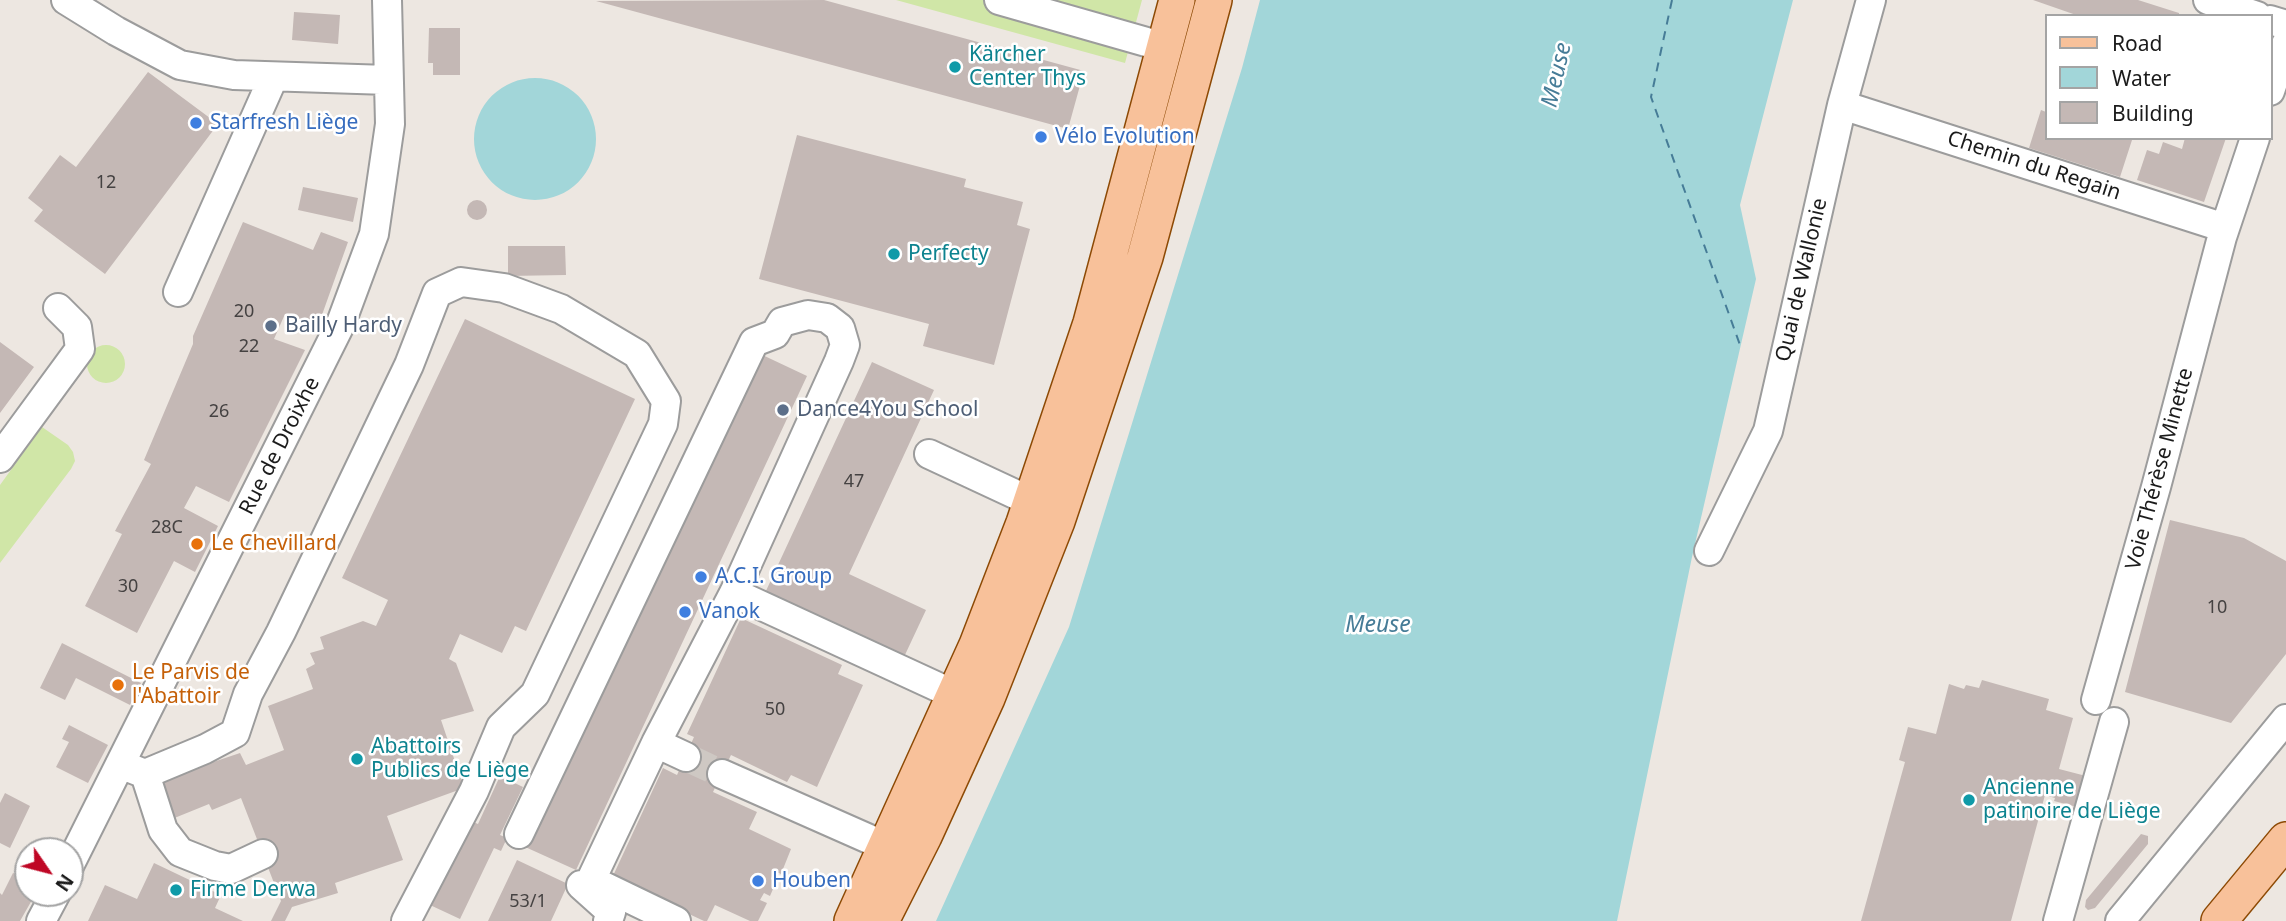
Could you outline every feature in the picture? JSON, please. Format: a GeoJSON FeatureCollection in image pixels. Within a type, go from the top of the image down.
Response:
{"type":"FeatureCollection","features":[{"type":"Feature","properties":{"kind":"main road"},"geometry":{"type":"LineString","coordinates":[[842,921],[977,645],[1024,523],[1091,323],[1177,0]]}},
{"type":"Feature","properties":{"kind":"main road"},"geometry":{"type":"LineString","coordinates":[[880,921],[951,778],[1027,600],[1077,466],[1145,257],[1214,0]]}},
{"type":"Feature","properties":{"kind":"main road"},"geometry":{"type":"LineString","coordinates":[[1145,257],[1155,194],[1186,70],[1184,57],[1164,47]]}},
{"type":"Feature","properties":{"kind":"main road"},"geometry":{"type":"LineString","coordinates":[[852,921],[873,853],[981,591],[1017,495],[1058,372],[1116,176],[1142,132]]}},
{"type":"Feature","properties":{"kind":"main road"},"geometry":{"type":"LineString","coordinates":[[2219,921],[2286,840]]}},
{"type":"Feature","properties":{"kind":"main road"},"geometry":{"type":"LineString","coordinates":[[828,921],[873,853]]}},
{"type":"Feature","properties":{"kind":"main road"},"geometry":{"type":"LineString","coordinates":[[2248,921],[2286,876]]}},
{"type":"Feature","properties":{"kind":"street"},"geometry":{"type":"LineString","coordinates":[[66,0],[116,31],[180,65],[234,75],[273,78],[388,80]]}},
{"type":"Feature","properties":{"kind":"street","name":"Rue de Droixhe"},"geometry":{"type":"LineString","coordinates":[[84,843],[133,769],[341,323],[374,234],[390,124],[387,0]]}},
{"type":"Feature","properties":{"kind":"street"},"geometry":{"type":"LineString","coordinates":[[999,0],[1164,47]]}},
{"type":"Feature","properties":{"kind":"street","name":"Quai de Wallonie"},"geometry":{"type":"LineString","coordinates":[[1709,551],[1768,431],[1842,105],[1871,0]]}},
{"type":"Feature","properties":{"kind":"street"},"geometry":{"type":"LineString","coordinates":[[2207,0],[2251,14]]}},
{"type":"Feature","properties":{"kind":"street"},"geometry":{"type":"LineString","coordinates":[[2272,86],[2286,44]]}},
{"type":"Feature","properties":{"kind":"street"},"geometry":{"type":"LineString","coordinates":[[178,292],[273,78]]}},
{"type":"Feature","properties":{"kind":"street","name":"Chemin du Regain"},"geometry":{"type":"LineString","coordinates":[[1842,105],[2223,232]]}},
{"type":"Feature","properties":{"kind":"street","name":"Voie Thérèse Minette"},"geometry":{"type":"LineString","coordinates":[[2096,700],[2157,487],[2223,232],[2254,140]]}},
{"type":"Feature","properties":{"kind":"street"},"geometry":{"type":"LineString","coordinates":[[263,854],[231,869],[215,866],[180,852],[163,830],[133,769],[205,749],[235,733],[248,694],[281,632],[409,365],[438,293],[461,282],[504,288],[561,309],[637,354],[666,401],[663,424],[535,694],[502,727],[474,791],[406,921]]}},
{"type":"Feature","properties":{"kind":"street"},"geometry":{"type":"LineString","coordinates":[[0,458],[80,349],[77,327],[58,308]]}},
{"type":"Feature","properties":{"kind":"street"},"geometry":{"type":"LineString","coordinates":[[519,834],[754,342],[775,334],[782,322],[808,315],[827,318],[841,328],[845,345],[734,593],[656,743],[591,880],[676,921]]}},
{"type":"Feature","properties":{"kind":"street"},"geometry":{"type":"LineString","coordinates":[[929,454],[1017,495]]}},
{"type":"Feature","properties":{"kind":"street"},"geometry":{"type":"LineString","coordinates":[[734,593],[940,688]]}},
{"type":"Feature","properties":{"kind":"street"},"geometry":{"type":"LineString","coordinates":[[2120,921],[2286,719]]}},
{"type":"Feature","properties":{"kind":"street"},"geometry":{"type":"LineString","coordinates":[[2058,921],[2114,722]]}},
{"type":"Feature","properties":{"kind":"street"},"geometry":{"type":"LineString","coordinates":[[656,743],[686,757]]}},
{"type":"Feature","properties":{"kind":"street"},"geometry":{"type":"LineString","coordinates":[[722,774],[873,853]]}},
{"type":"Feature","properties":{"kind":"street"},"geometry":{"type":"LineString","coordinates":[[573,877],[611,912],[608,921]]}},
{"type":"Feature","properties":{"kind":"green space"},"geometry":{"type":"Polygon","coordinates":[[[896,0],[1142,0],[1125,63],[896,0]]]}},
{"type":"Feature","properties":{"kind":"green space"},"geometry":{"type":"Polygon","coordinates":[[[106,345],[120,350],[125,364],[120,378],[106,383],[92,378],[87,364],[92,350],[106,345]]]}},
{"type":"Feature","properties":{"kind":"green space"},"geometry":{"type":"Polygon","coordinates":[[[42,427],[68,445],[75,461],[0,563],[0,485],[42,427]]]}},
{"type":"Feature","properties":{"kind":"water","name":"Meuse"},"geometry":{"type":"Polygon","coordinates":[[[1260,0],[1793,0],[1740,205],[1756,279],[1692,557],[1617,921],[936,921],[1069,627],[1242,68],[1260,0]]]}},
{"type":"Feature","properties":{"kind":"water"},"geometry":{"type":"Polygon","coordinates":[[[535,78],[558,82],[578,96],[592,116],[596,139],[592,162],[578,182],[558,196],[535,200],[512,196],[492,182],[478,162],[474,139],[478,116],[492,96],[512,82],[535,78]]]}},
{"type":"Feature","properties":{"kind":"building","name":"Kärcher Center Thys"},"geometry":{"type":"Polygon","coordinates":[[[824,0],[1084,71],[1068,129],[596,1],[824,0]]]}},
{"type":"Feature","properties":{"kind":"building"},"geometry":{"type":"Polygon","coordinates":[[[2033,0],[2138,0],[2179,13],[2179,14],[2073,14],[2033,0]]]}},
{"type":"Feature","properties":{"kind":"building"},"geometry":{"type":"Polygon","coordinates":[[[294,12],[340,15],[338,44],[292,40],[294,12]]]}},
{"type":"Feature","properties":{"kind":"building"},"geometry":{"type":"Polygon","coordinates":[[[429,28],[460,28],[460,75],[433,75],[433,63],[428,63],[429,28]]]}},
{"type":"Feature","properties":{"kind":"building"},"geometry":{"type":"Polygon","coordinates":[[[148,72],[218,124],[105,274],[34,221],[43,210],[28,198],[60,155],[76,167],[148,72]]]}},
{"type":"Feature","properties":{"kind":"building"},"geometry":{"type":"Polygon","coordinates":[[[2041,110],[2044,111],[2044,140],[2132,140],[2120,177],[2029,148],[2041,110]]]}},
{"type":"Feature","properties":{"kind":"building","name":"Perfecty"},"geometry":{"type":"Polygon","coordinates":[[[797,135],[966,179],[964,187],[1023,202],[1017,225],[1030,229],[994,365],[923,346],[929,324],[759,279],[797,135]]]}},
{"type":"Feature","properties":{"kind":"building"},"geometry":{"type":"Polygon","coordinates":[[[2184,140],[2225,140],[2204,202],[2137,180],[2147,150],[2159,154],[2163,142],[2182,149],[2184,140]]]}},
{"type":"Feature","properties":{"kind":"building"},"geometry":{"type":"Polygon","coordinates":[[[303,187],[358,198],[353,222],[298,210],[303,187]]]}},
{"type":"Feature","properties":{"kind":"building"},"geometry":{"type":"Polygon","coordinates":[[[477,200],[484,203],[487,210],[484,217],[477,220],[470,217],[467,210],[470,203],[477,200]]]}},
{"type":"Feature","properties":{"kind":"building"},"geometry":{"type":"Polygon","coordinates":[[[243,222],[313,250],[321,232],[348,242],[318,326],[285,314],[274,339],[305,350],[229,502],[196,486],[184,508],[218,526],[195,572],[174,561],[137,633],[85,606],[122,534],[115,531],[151,464],[144,460],[193,344],[193,336],[243,222]]]}},
{"type":"Feature","properties":{"kind":"building"},"geometry":{"type":"Polygon","coordinates":[[[508,246],[565,246],[566,275],[508,276],[508,246]]]}},
{"type":"Feature","properties":{"kind":"building"},"geometry":{"type":"Polygon","coordinates":[[[465,319],[635,399],[526,631],[515,626],[502,653],[460,634],[449,659],[456,663],[474,711],[441,720],[464,788],[387,816],[403,860],[335,883],[338,893],[292,907],[285,921],[271,921],[281,901],[241,798],[212,810],[209,804],[172,819],[160,780],[240,753],[246,765],[284,750],[268,706],[313,689],[306,669],[315,664],[310,653],[324,649],[320,637],[363,621],[376,626],[388,600],[342,578],[465,319]]]}},
{"type":"Feature","properties":{"kind":"building"},"geometry":{"type":"Polygon","coordinates":[[[0,342],[34,367],[0,413],[0,342]]]}},
{"type":"Feature","properties":{"kind":"building"},"geometry":{"type":"Polygon","coordinates":[[[754,351],[807,376],[576,870],[523,846],[754,351]]]}},
{"type":"Feature","properties":{"kind":"building"},"geometry":{"type":"Polygon","coordinates":[[[872,362],[934,390],[849,574],[926,610],[904,657],[765,593],[872,362]]]}},
{"type":"Feature","properties":{"kind":"building"},"geometry":{"type":"Polygon","coordinates":[[[2170,520],[2244,538],[2286,561],[2286,654],[2231,723],[2125,692],[2170,520]]]}},
{"type":"Feature","properties":{"kind":"building"},"geometry":{"type":"Polygon","coordinates":[[[741,618],[842,665],[838,674],[863,685],[817,787],[791,775],[787,782],[731,755],[713,792],[757,812],[749,829],[791,849],[781,874],[774,871],[771,879],[776,882],[770,896],[764,893],[760,900],[767,903],[758,921],[750,921],[715,905],[707,921],[704,921],[612,878],[663,768],[677,775],[694,737],[687,734],[741,618]]]}},
{"type":"Feature","properties":{"kind":"building"},"geometry":{"type":"Polygon","coordinates":[[[62,643],[141,683],[130,705],[76,678],[65,700],[40,688],[62,643]]]}},
{"type":"Feature","properties":{"kind":"building","name":"Ancienne patinoire de Liège"},"geometry":{"type":"Polygon","coordinates":[[[1982,680],[2049,699],[2046,710],[2073,718],[2059,769],[2086,776],[2077,807],[2054,801],[2055,798],[2045,795],[2011,921],[1861,921],[1905,762],[1899,760],[1908,727],[1936,734],[1949,684],[1964,689],[1966,685],[1979,688],[1982,680]]]}},
{"type":"Feature","properties":{"kind":"building"},"geometry":{"type":"Polygon","coordinates":[[[69,725],[108,745],[88,783],[56,767],[69,742],[62,739],[69,725]]]}},
{"type":"Feature","properties":{"kind":"building"},"geometry":{"type":"Polygon","coordinates":[[[500,776],[523,787],[500,835],[507,838],[501,851],[494,848],[460,919],[430,905],[471,821],[478,824],[500,776]]]}},
{"type":"Feature","properties":{"kind":"building"},"geometry":{"type":"Polygon","coordinates":[[[5,793],[30,806],[10,848],[0,843],[0,803],[5,793]]]}},
{"type":"Feature","properties":{"kind":"building"},"geometry":{"type":"Polygon","coordinates":[[[2141,834],[2148,836],[2148,844],[2095,908],[2088,910],[2085,907],[2086,900],[2141,834]]]}},
{"type":"Feature","properties":{"kind":"building"},"geometry":{"type":"Polygon","coordinates":[[[517,860],[568,884],[551,921],[488,921],[517,860]]]}},
{"type":"Feature","properties":{"kind":"building","name":"Firme Derwa"},"geometry":{"type":"Polygon","coordinates":[[[154,863],[221,895],[215,908],[243,921],[88,921],[105,885],[137,899],[154,863]]]}},
{"type":"Feature","properties":{"kind":"building"},"geometry":{"type":"Polygon","coordinates":[[[13,873],[14,907],[28,907],[20,921],[0,921],[0,893],[2,895],[13,873]]]}},
{"type":"Feature","properties":{"kind":"ferry route"},"geometry":{"type":"LineString","coordinates":[[1672,0],[1651,97],[1740,345]]}},
{"type":"Feature","properties":{"kind":"tunnel"},"geometry":{"type":"LineString","coordinates":[[686,757],[722,774]]}},
{"type":"Feature","properties":{"kind":"place","name":"Kärcher Center Thys"},"geometry":{"type":"Point","coordinates":[955,67]}},
{"type":"Feature","properties":{"kind":"place","name":"Starfresh Liège"},"geometry":{"type":"Point","coordinates":[196,123]}},
{"type":"Feature","properties":{"kind":"place","name":"Vélo Evolution"},"geometry":{"type":"Point","coordinates":[1041,137]}},
{"type":"Feature","properties":{"kind":"place","name":"Perfecty"},"geometry":{"type":"Point","coordinates":[894,254]}},
{"type":"Feature","properties":{"kind":"place","name":"Bailly Hardy"},"geometry":{"type":"Point","coordinates":[271,326]}},
{"type":"Feature","properties":{"kind":"place","name":"Dance4You School"},"geometry":{"type":"Point","coordinates":[783,410]}},
{"type":"Feature","properties":{"kind":"place","name":"Le Chevillard"},"geometry":{"type":"Point","coordinates":[197,544]}},
{"type":"Feature","properties":{"kind":"place","name":"A.C.I. Group"},"geometry":{"type":"Point","coordinates":[701,577]}},
{"type":"Feature","properties":{"kind":"place","name":"Vanok"},"geometry":{"type":"Point","coordinates":[685,612]}},
{"type":"Feature","properties":{"kind":"place","name":"Le Parvis de l'Abattoir"},"geometry":{"type":"Point","coordinates":[118,685]}},
{"type":"Feature","properties":{"kind":"place","name":"Abattoirs Publics de Liège"},"geometry":{"type":"Point","coordinates":[357,759]}},
{"type":"Feature","properties":{"kind":"place","name":"Ancienne patinoire de Liège"},"geometry":{"type":"Point","coordinates":[1969,800]}},
{"type":"Feature","properties":{"kind":"place","name":"Houben"},"geometry":{"type":"Point","coordinates":[758,881]}},
{"type":"Feature","properties":{"kind":"place","name":"Firme Derwa"},"geometry":{"type":"Point","coordinates":[176,890]}}]}
